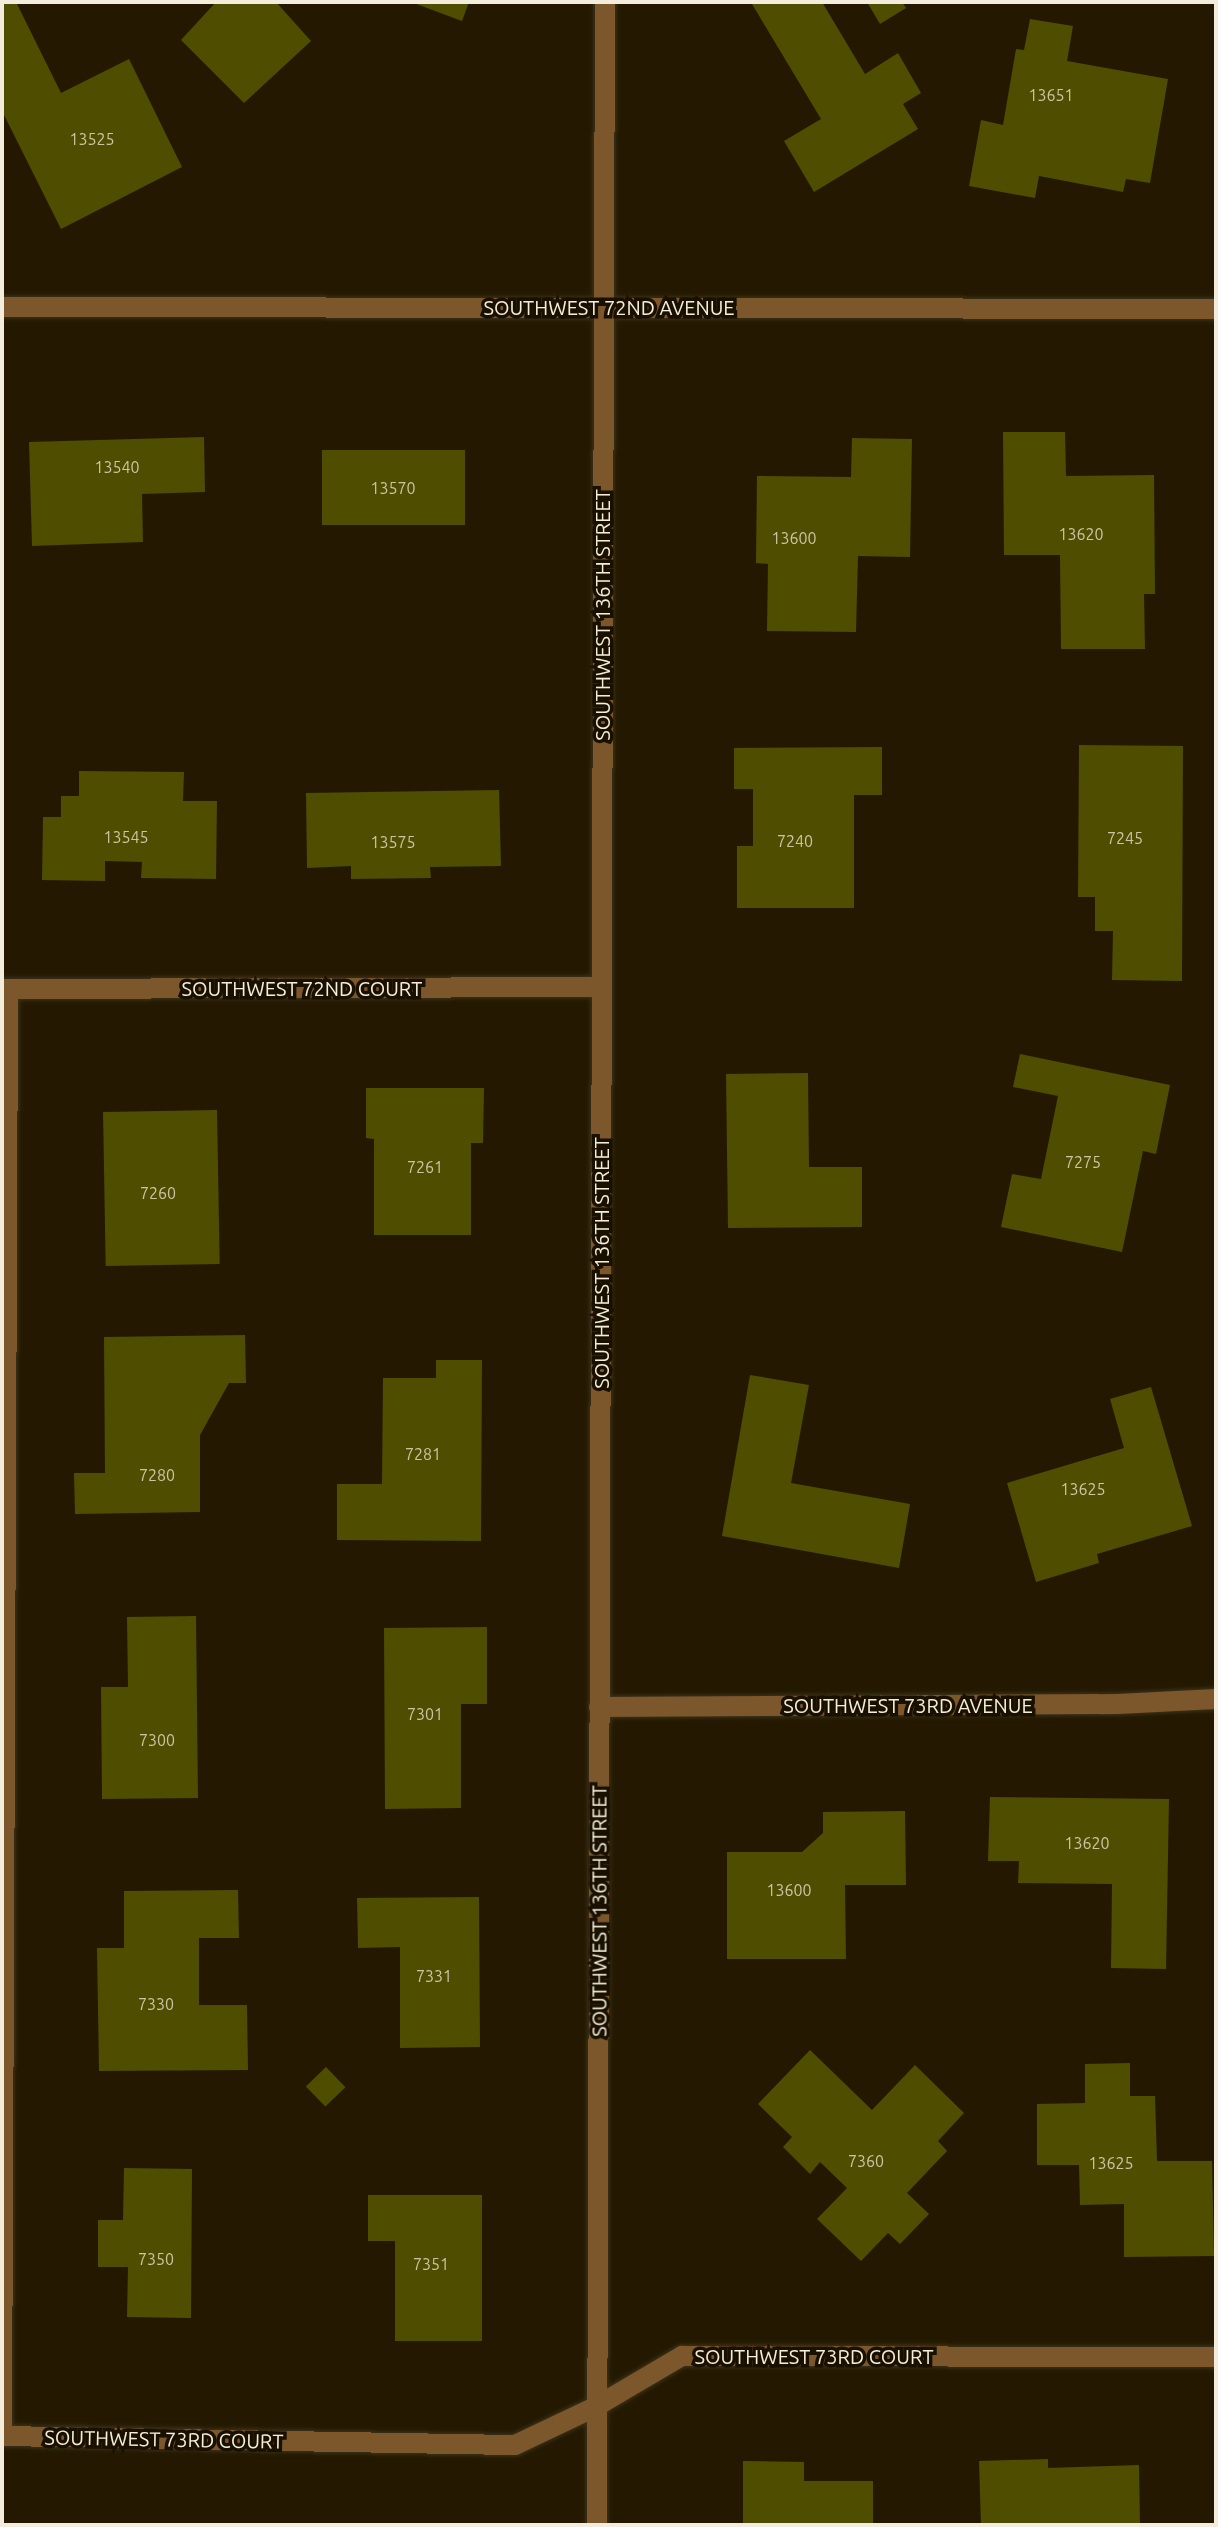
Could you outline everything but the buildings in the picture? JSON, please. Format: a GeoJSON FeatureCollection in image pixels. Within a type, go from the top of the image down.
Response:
{"type":"FeatureCollection","features":[{"type":"Feature","properties":{"kind":"street","name":"SOUTHWEST 136TH STREET"},"geometry":{"type":"LineString","coordinates":[[597,2525],[605,2]]}},
{"type":"Feature","properties":{"kind":"street","name":"SOUTHWEST 72ND AVENUE"},"geometry":{"type":"LineString","coordinates":[[2,307],[1216,309]]}},
{"type":"Feature","properties":{"kind":"street","name":"SOUTHWEST 72ND COURT"},"geometry":{"type":"LineString","coordinates":[[5,989],[602,987]]}},
{"type":"Feature","properties":{"kind":"street"},"geometry":{"type":"LineString","coordinates":[[2,2429],[5,989]]}},
{"type":"Feature","properties":{"kind":"street","name":"SOUTHWEST 73RD AVENUE"},"geometry":{"type":"LineString","coordinates":[[599,1707],[1102,1705],[1216,1699]]}},
{"type":"Feature","properties":{"kind":"street","name":"SOUTHWEST 73RD COURT"},"geometry":{"type":"LineString","coordinates":[[2,2436],[515,2445],[597,2406],[682,2356],[1216,2357]]}}]}
